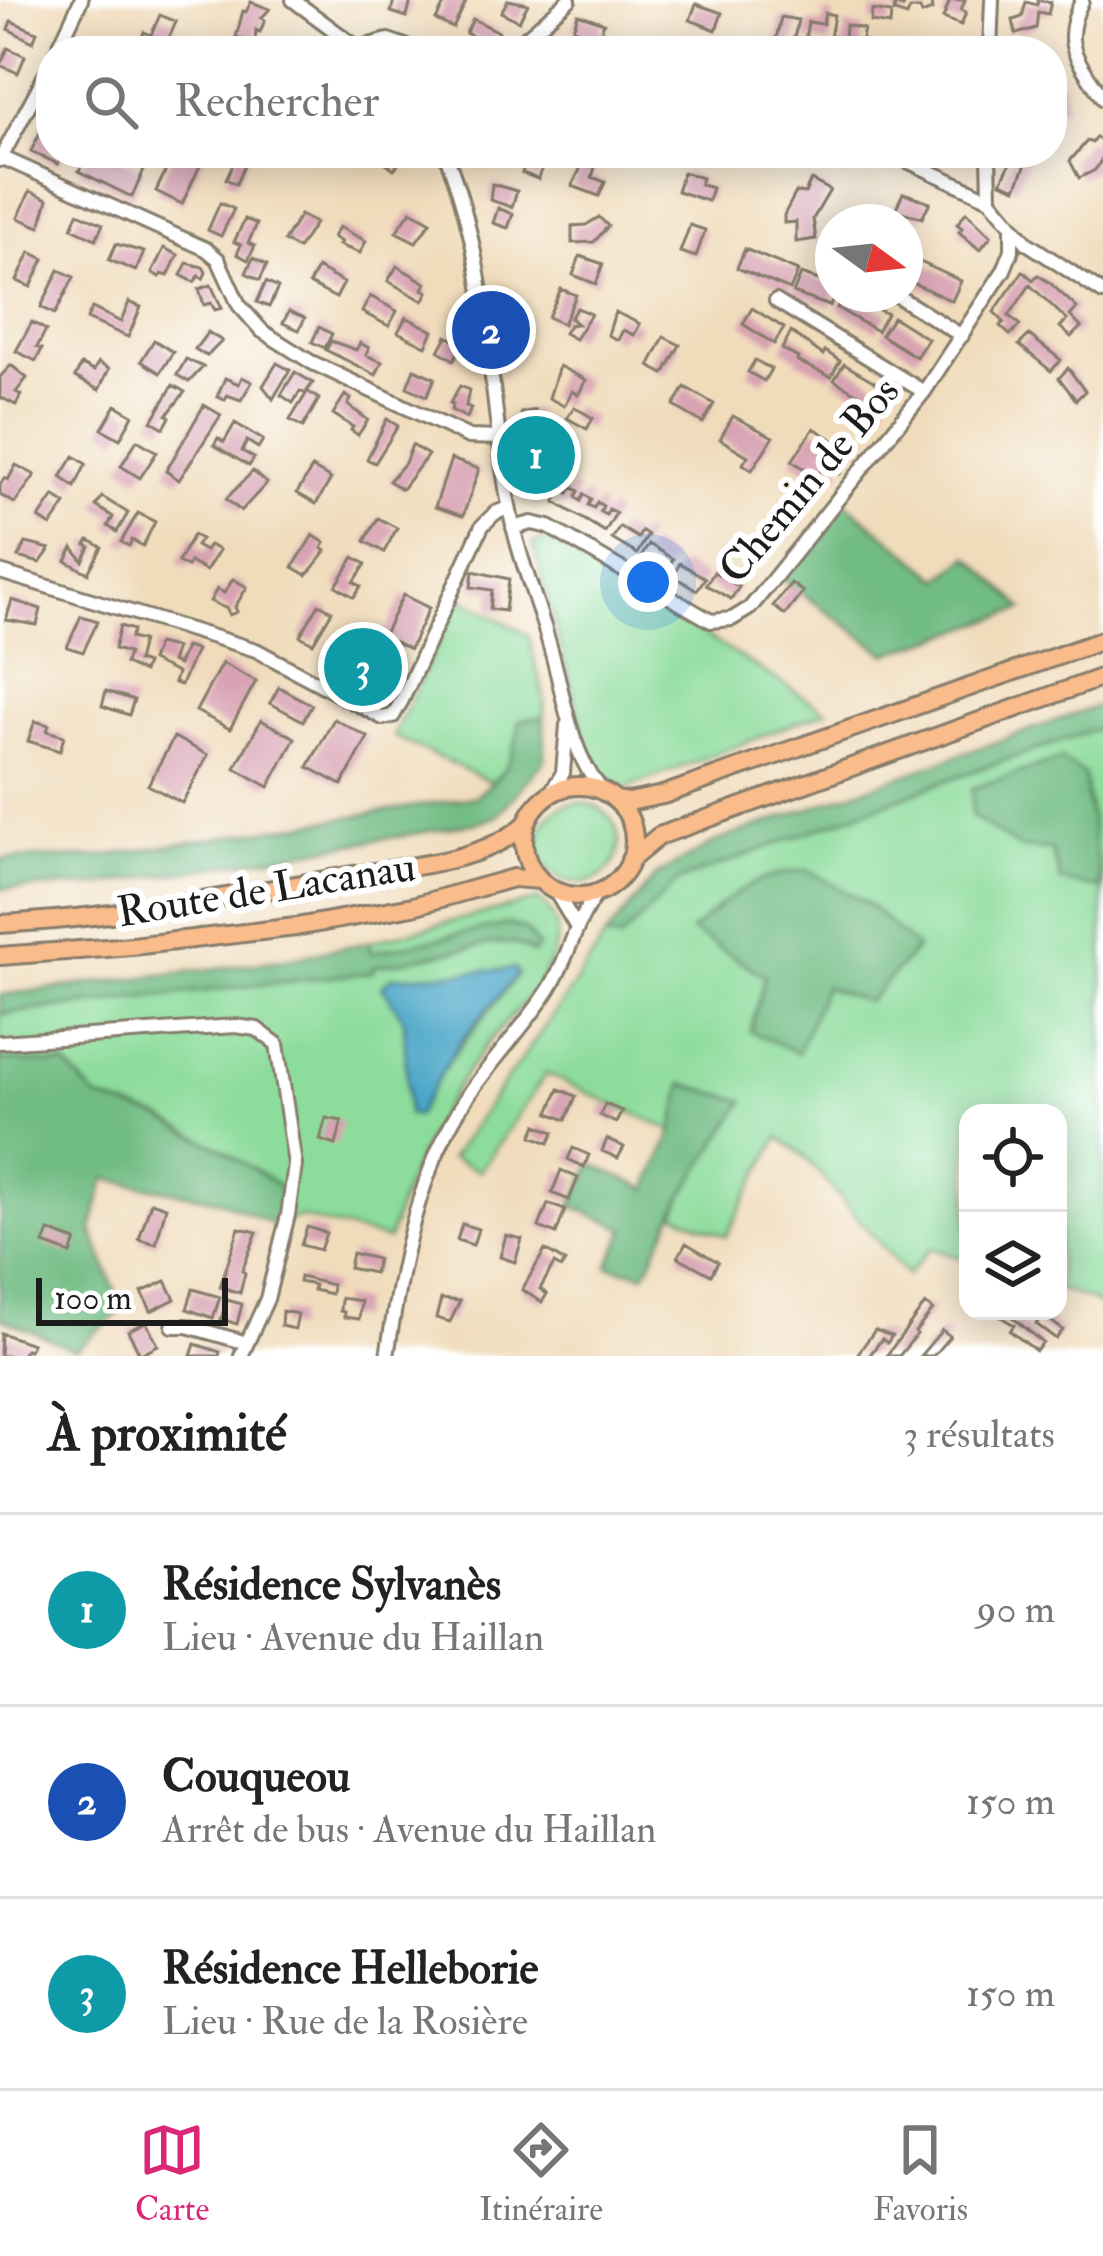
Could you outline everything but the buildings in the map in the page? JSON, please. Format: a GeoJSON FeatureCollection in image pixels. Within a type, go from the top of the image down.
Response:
{"type":"FeatureCollection","features":[{"type":"Feature","properties":{"kind":"main road"},"geometry":{"type":"LineString","coordinates":[[1103,640],[663,795],[629,802],[576,786],[549,795],[526,824],[525,854],[548,885],[569,895],[598,892],[611,885],[658,836],[1103,677]]}},
{"type":"Feature","properties":{"kind":"main road"},"geometry":{"type":"LineString","coordinates":[[609,796],[632,827],[630,860]]}},
{"type":"Feature","properties":{"kind":"main road","name":"Route de Lacanau"},"geometry":{"type":"LineString","coordinates":[[0,924],[194,904],[449,857],[495,845],[526,824]]}},
{"type":"Feature","properties":{"kind":"main road","name":"Route de Lacanau"},"geometry":{"type":"LineString","coordinates":[[0,956],[296,927],[412,906],[513,878],[548,885]]}},
{"type":"Feature","properties":{"kind":"street"},"geometry":{"type":"LineString","coordinates":[[64,36],[81,0]]}},
{"type":"Feature","properties":{"kind":"street"},"geometry":{"type":"LineString","coordinates":[[293,0],[341,36]]}},
{"type":"Feature","properties":{"kind":"street"},"geometry":{"type":"LineString","coordinates":[[527,36],[569,0]]}},
{"type":"Feature","properties":{"kind":"street"},"geometry":{"type":"LineString","coordinates":[[991,36],[992,0]]}},
{"type":"Feature","properties":{"kind":"street"},"geometry":{"type":"LineString","coordinates":[[1082,1],[1070,25],[1071,48],[1103,99]]}},
{"type":"Feature","properties":{"kind":"street"},"geometry":{"type":"LineString","coordinates":[[36,92],[1,159],[206,248],[218,259],[248,318],[311,362],[469,437],[499,438]]}},
{"type":"Feature","properties":{"kind":"street"},"geometry":{"type":"LineString","coordinates":[[450,168],[473,257],[513,528],[555,662],[567,718],[588,772],[609,796]]}},
{"type":"Feature","properties":{"kind":"street"},"geometry":{"type":"LineString","coordinates":[[922,168],[989,199],[1027,244],[1103,293]]}},
{"type":"Feature","properties":{"kind":"street"},"geometry":{"type":"LineString","coordinates":[[989,168],[989,199]]}},
{"type":"Feature","properties":{"kind":"street","name":"Chemin de Bos"},"geometry":{"type":"LineString","coordinates":[[513,528],[542,523],[692,613],[710,621],[732,619],[750,608],[924,392],[1004,270],[1012,250],[1012,228]]}},
{"type":"Feature","properties":{"kind":"street"},"geometry":{"type":"LineString","coordinates":[[776,301],[924,392]]}},
{"type":"Feature","properties":{"kind":"street"},"geometry":{"type":"LineString","coordinates":[[923,312],[962,336]]}},
{"type":"Feature","properties":{"kind":"street"},"geometry":{"type":"LineString","coordinates":[[0,572],[256,650],[383,718],[393,716],[403,700],[482,526],[495,513],[509,508]]}},
{"type":"Feature","properties":{"kind":"street"},"geometry":{"type":"LineString","coordinates":[[549,795],[566,763],[567,718]]}},
{"type":"Feature","properties":{"kind":"street"},"geometry":{"type":"LineString","coordinates":[[548,885],[576,926]]}},
{"type":"Feature","properties":{"kind":"street"},"geometry":{"type":"LineString","coordinates":[[387,1356],[411,1229],[430,1166],[469,1094],[560,972],[576,926],[598,892]]}},
{"type":"Feature","properties":{"kind":"street"},"geometry":{"type":"LineString","coordinates":[[0,1042],[235,1026],[256,1029],[277,1044],[295,1165],[267,1298],[244,1349],[187,1326],[172,1326]]}},
{"type":"Feature","properties":{"kind":"green space"},"geometry":{"type":"Polygon","coordinates":[[[841,499],[940,579],[969,556],[1024,609],[887,654],[779,577],[841,499]]]}},
{"type":"Feature","properties":{"kind":"green space"},"geometry":{"type":"Polygon","coordinates":[[[548,539],[827,711],[627,788],[602,777],[587,746],[533,543],[548,539]]]}},
{"type":"Feature","properties":{"kind":"green space"},"geometry":{"type":"Polygon","coordinates":[[[460,598],[528,635],[544,697],[544,717],[520,720],[515,756],[493,783],[393,736],[460,598]]]}},
{"type":"Feature","properties":{"kind":"green space"},"geometry":{"type":"Polygon","coordinates":[[[1103,704],[1103,727],[678,881],[621,939],[605,937],[656,876],[717,841],[1103,704]]]}},
{"type":"Feature","properties":{"kind":"green space"},"geometry":{"type":"Polygon","coordinates":[[[544,717],[545,760],[496,817],[96,886],[0,889],[0,859],[98,857],[474,797],[507,764],[520,720],[544,717]]]}},
{"type":"Feature","properties":{"kind":"green space"},"geometry":{"type":"Polygon","coordinates":[[[1103,727],[1103,1308],[1067,1292],[1067,1104],[959,1104],[959,1257],[931,1248],[907,1275],[804,1156],[779,1137],[726,1236],[676,1214],[683,1195],[744,1101],[684,1084],[673,1131],[546,1074],[480,1171],[451,1158],[605,937],[621,939],[677,881],[1103,727]]]}},
{"type":"Feature","properties":{"kind":"green space"},"geometry":{"type":"Polygon","coordinates":[[[1061,759],[1084,774],[1101,889],[1061,881],[1051,850],[1019,848],[972,816],[972,788],[1061,759]]]}},
{"type":"Feature","properties":{"kind":"green space"},"geometry":{"type":"Polygon","coordinates":[[[579,803],[608,814],[619,843],[608,872],[579,883],[550,872],[539,843],[550,814],[579,803]]]}},
{"type":"Feature","properties":{"kind":"green space"},"geometry":{"type":"Polygon","coordinates":[[[808,870],[868,904],[917,948],[868,1002],[824,987],[798,1053],[750,1031],[765,976],[691,931],[758,882],[808,870]]]}},
{"type":"Feature","properties":{"kind":"green space"},"geometry":{"type":"Polygon","coordinates":[[[539,900],[557,928],[555,949],[543,977],[484,1048],[439,1116],[405,1188],[388,1240],[299,1217],[276,1226],[283,1189],[220,1148],[158,1117],[97,1098],[66,1065],[0,1060],[0,1014],[372,972],[368,942],[539,900]],[[514,969],[496,971],[404,1020],[408,1113],[518,974],[514,969]]]}},
{"type":"Feature","properties":{"kind":"green space"},"geometry":{"type":"Polygon","coordinates":[[[508,924],[526,930],[538,947],[533,953],[514,943],[488,944],[373,967],[373,972],[0,1014],[0,995],[282,960],[368,942],[371,952],[508,924]]]}},
{"type":"Feature","properties":{"kind":"green space"},"geometry":{"type":"Polygon","coordinates":[[[0,1060],[66,1065],[97,1098],[158,1117],[220,1148],[284,1189],[276,1226],[220,1200],[105,1179],[92,1230],[122,1310],[75,1350],[0,1317],[0,1060]]]}},
{"type":"Feature","properties":{"kind":"green space"},"geometry":{"type":"Polygon","coordinates":[[[683,1084],[745,1101],[683,1195],[645,1274],[608,1266],[626,1229],[572,1206],[592,1164],[647,1189],[673,1131],[683,1084]]]}},
{"type":"Feature","properties":{"kind":"water"},"geometry":{"type":"Polygon","coordinates":[[[514,969],[518,974],[460,1042],[416,1116],[408,1114],[404,1020],[382,986],[391,977],[514,969]]]}},
{"type":"Feature","properties":{"kind":"place","name":"Couqueou"},"geometry":{"type":"Point","coordinates":[491,330]}},
{"type":"Feature","properties":{"kind":"place","name":"Résidence Sylvanès"},"geometry":{"type":"Point","coordinates":[536,455]}},
{"type":"Feature","properties":{"kind":"place","name":"Résidence Helleborie"},"geometry":{"type":"Point","coordinates":[363,667]}}]}
